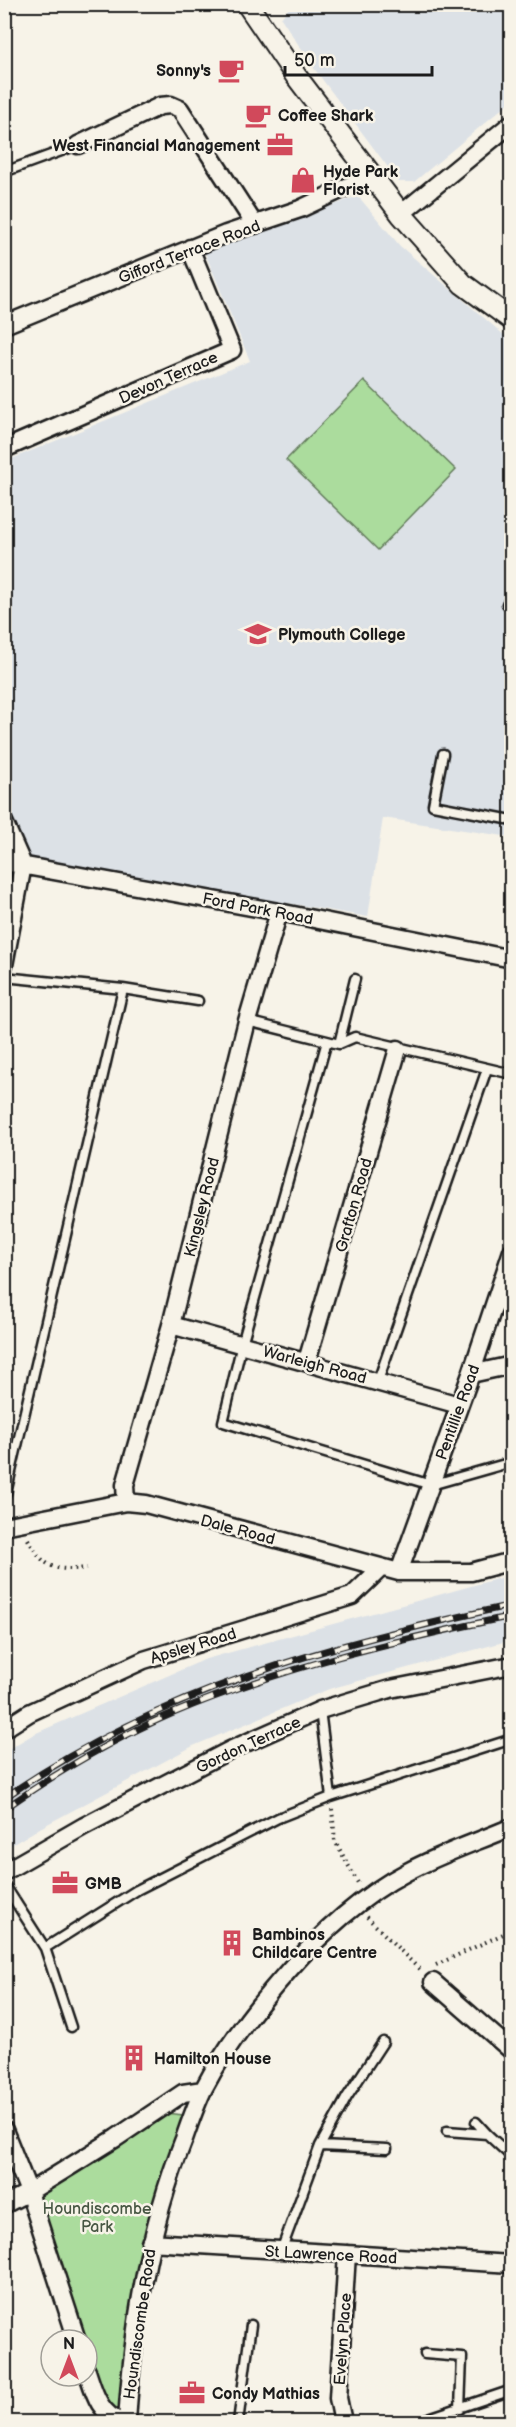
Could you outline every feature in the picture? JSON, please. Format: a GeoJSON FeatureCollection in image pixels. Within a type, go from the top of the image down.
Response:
{"type":"FeatureCollection","features":[{"type":"Feature","properties":{"kind":"street"},"geometry":{"type":"LineString","coordinates":[[247,4],[296,76],[401,214],[463,284],[512,320]]}},
{"type":"Feature","properties":{"kind":"street"},"geometry":{"type":"LineString","coordinates":[[78,145],[160,106],[171,105],[180,109],[255,225]]}},
{"type":"Feature","properties":{"kind":"street"},"geometry":{"type":"LineString","coordinates":[[401,214],[509,128]]}},
{"type":"Feature","properties":{"kind":"street","name":"Gifford Terrace Road"},"geometry":{"type":"LineString","coordinates":[[4,325],[190,248],[300,209],[372,175]]}},
{"type":"Feature","properties":{"kind":"street","name":"Devon Terrace"},"geometry":{"type":"LineString","coordinates":[[4,449],[232,350],[190,248]]}},
{"type":"Feature","properties":{"kind":"street"},"geometry":{"type":"LineString","coordinates":[[4,822],[22,865],[4,965]]}},
{"type":"Feature","properties":{"kind":"street","name":"Ford Park Road"},"geometry":{"type":"LineString","coordinates":[[4,862],[279,912],[512,959]]}},
{"type":"Feature","properties":{"kind":"street","name":"Kingsley Road"},"geometry":{"type":"LineString","coordinates":[[126,1502],[125,1485],[171,1325],[247,1021],[279,912]]}},
{"type":"Feature","properties":{"kind":"street","name":"Grafton Road"},"geometry":{"type":"LineString","coordinates":[[307,1361],[398,1049]]}},
{"type":"Feature","properties":{"kind":"street","name":"Pentillie Road"},"geometry":{"type":"LineString","coordinates":[[399,1572],[508,1273],[512,1251]]}},
{"type":"Feature","properties":{"kind":"street","name":"Warleigh Road"},"geometry":{"type":"LineString","coordinates":[[171,1325],[459,1405]]}},
{"type":"Feature","properties":{"kind":"street"},"geometry":{"type":"LineString","coordinates":[[471,1374],[512,1365]]}},
{"type":"Feature","properties":{"kind":"street","name":"Dale Road"},"geometry":{"type":"LineString","coordinates":[[13,1524],[126,1502],[146,1504],[199,1523],[399,1572],[471,1572],[512,1561]]}},
{"type":"Feature","properties":{"kind":"street","name":"Apsley Road"},"geometry":{"type":"LineString","coordinates":[[4,1729],[29,1713],[144,1660],[351,1596],[381,1568]]}},
{"type":"Feature","properties":{"kind":"street","name":"Gordon Terrace"},"geometry":{"type":"LineString","coordinates":[[4,1872],[84,1826],[230,1750],[320,1710],[390,1689],[512,1665]]}},
{"type":"Feature","properties":{"kind":"street","name":"Houndiscombe Road"},"geometry":{"type":"LineString","coordinates":[[127,2422],[137,2319],[150,2242],[169,2175],[203,2090],[230,2043],[257,2007],[319,1936],[361,1903],[406,1872],[512,1827]]}},
{"type":"Feature","properties":{"kind":"street"},"geometry":{"type":"LineString","coordinates":[[432,1975],[512,2051]]}},
{"type":"Feature","properties":{"kind":"street"},"geometry":{"type":"LineString","coordinates":[[4,2205],[29,2193],[183,2093],[203,2090]]}},
{"type":"Feature","properties":{"kind":"street"},"geometry":{"type":"LineString","coordinates":[[4,2130],[29,2193],[73,2328]]}},
{"type":"Feature","properties":{"kind":"street","name":"St Lawrence Road"},"geometry":{"type":"LineString","coordinates":[[150,2242],[281,2252],[512,2264]]}},
{"type":"Feature","properties":{"kind":"street","name":"Evelyn Place"},"geometry":{"type":"LineString","coordinates":[[343,2422],[338,2398],[347,2254]]}},
{"type":"Feature","properties":{"kind":"street"},"geometry":{"type":"LineString","coordinates":[[92,2388],[96,2399],[111,2418],[122,2422]]}},
{"type":"Feature","properties":{"kind":"lane"},"geometry":{"type":"LineString","coordinates":[[4,172],[78,145]]}},
{"type":"Feature","properties":{"kind":"lane"},"geometry":{"type":"LineString","coordinates":[[444,754],[433,805],[512,820]]}},
{"type":"Feature","properties":{"kind":"lane"},"geometry":{"type":"LineString","coordinates":[[4,977],[123,989],[198,1001]]}},
{"type":"Feature","properties":{"kind":"lane"},"geometry":{"type":"LineString","coordinates":[[339,1044],[355,979]]}},
{"type":"Feature","properties":{"kind":"lane"},"geometry":{"type":"LineString","coordinates":[[4,1502],[123,989]]}},
{"type":"Feature","properties":{"kind":"lane"},"geometry":{"type":"LineString","coordinates":[[247,1021],[314,1040],[339,1044],[356,1037],[398,1049],[512,1074]]}},
{"type":"Feature","properties":{"kind":"lane"},"geometry":{"type":"LineString","coordinates":[[327,1041],[242,1344],[223,1422],[430,1485],[512,1462]]}},
{"type":"Feature","properties":{"kind":"lane"},"geometry":{"type":"LineString","coordinates":[[378,1381],[487,1069]]}},
{"type":"Feature","properties":{"kind":"lane"},"geometry":{"type":"LineString","coordinates":[[320,1710],[331,1797]]}},
{"type":"Feature","properties":{"kind":"lane"},"geometry":{"type":"LineString","coordinates":[[45,1948],[137,1890],[278,1818],[331,1797],[512,1739]]}},
{"type":"Feature","properties":{"kind":"lane"},"geometry":{"type":"LineString","coordinates":[[4,1884],[45,1948],[71,2027]]}},
{"type":"Feature","properties":{"kind":"lane"},"geometry":{"type":"LineString","coordinates":[[281,2252],[320,2145],[347,2097],[383,2042]]}},
{"type":"Feature","properties":{"kind":"lane"},"geometry":{"type":"LineString","coordinates":[[476,2122],[512,2157]]}},
{"type":"Feature","properties":{"kind":"lane"},"geometry":{"type":"LineString","coordinates":[[447,2132],[487,2134]]}},
{"type":"Feature","properties":{"kind":"lane"},"geometry":{"type":"LineString","coordinates":[[320,2145],[387,2149]]}},
{"type":"Feature","properties":{"kind":"lane"},"geometry":{"type":"LineString","coordinates":[[238,2422],[251,2325]]}},
{"type":"Feature","properties":{"kind":"lane"},"geometry":{"type":"LineString","coordinates":[[425,2354],[462,2357],[460,2409]]}},
{"type":"Feature","properties":{"kind":"lane"},"geometry":{"type":"LineString","coordinates":[[417,2422],[512,2390]]}},
{"type":"Feature","properties":{"kind":"path"},"geometry":{"type":"LineString","coordinates":[[13,1524],[38,1557],[48,1565],[61,1570],[87,1568]]}},
{"type":"Feature","properties":{"kind":"path"},"geometry":{"type":"LineString","coordinates":[[331,1797],[335,1841],[361,1903],[432,1975],[512,1930]]}},
{"type":"Feature","properties":{"kind":"shaded area"},"geometry":{"type":"Polygon","coordinates":[[[292,4],[510,5],[512,7],[511,101],[414,182],[399,182],[313,67],[281,18],[292,4]]]}},
{"type":"Feature","properties":{"kind":"shaded area","name":"Plymouth College"},"geometry":{"type":"Polygon","coordinates":[[[358,196],[400,246],[511,341],[511,837],[383,818],[368,917],[28,858],[5,807],[4,462],[250,361],[205,253],[358,196]]]}},
{"type":"Feature","properties":{"kind":"shaded area"},"geometry":{"type":"Polygon","coordinates":[[[511,1575],[511,1640],[329,1689],[193,1746],[5,1849],[5,1751],[34,1734],[206,1659],[511,1575]]]}},
{"type":"Feature","properties":{"kind":"green space"},"geometry":{"type":"Polygon","coordinates":[[[364,381],[456,470],[378,550],[286,460],[364,381]]]}},
{"type":"Feature","properties":{"kind":"green space","name":"Houndiscombe Park"},"geometry":{"type":"Polygon","coordinates":[[[156,2112],[183,2115],[122,2422],[99,2388],[99,2328],[73,2328],[29,2192],[156,2112]]]}},
{"type":"Feature","properties":{"kind":"railway"},"geometry":{"type":"LineString","coordinates":[[4,1798],[64,1760],[125,1727],[186,1699],[311,1655],[512,1605]]}},
{"type":"Feature","properties":{"kind":"railway"},"geometry":{"type":"LineString","coordinates":[[4,1809],[44,1782],[106,1746],[171,1714],[212,1698],[296,1669],[382,1645],[512,1616]]}},
{"type":"Feature","properties":{"kind":"place","name":"Sonny's"},"geometry":{"type":"Point","coordinates":[231,70]}},
{"type":"Feature","properties":{"kind":"place","name":"Coffee Shark"},"geometry":{"type":"Point","coordinates":[258,115]}},
{"type":"Feature","properties":{"kind":"place","name":"West Financial Management"},"geometry":{"type":"Point","coordinates":[280,145]}},
{"type":"Feature","properties":{"kind":"place","name":"Hyde Park Florist"},"geometry":{"type":"Point","coordinates":[303,180]}},
{"type":"Feature","properties":{"kind":"place","name":"Plymouth College"},"geometry":{"type":"Point","coordinates":[258,634]}},
{"type":"Feature","properties":{"kind":"place","name":"GMB"},"geometry":{"type":"Point","coordinates":[65,1883]}},
{"type":"Feature","properties":{"kind":"place","name":"Bambinos Childcare Centre"},"geometry":{"type":"Point","coordinates":[232,1943]}},
{"type":"Feature","properties":{"kind":"place","name":"Hamilton House"},"geometry":{"type":"Point","coordinates":[134,2058]}},
{"type":"Feature","properties":{"kind":"place","name":"Condy Mathias"},"geometry":{"type":"Point","coordinates":[192,2393]}}]}
